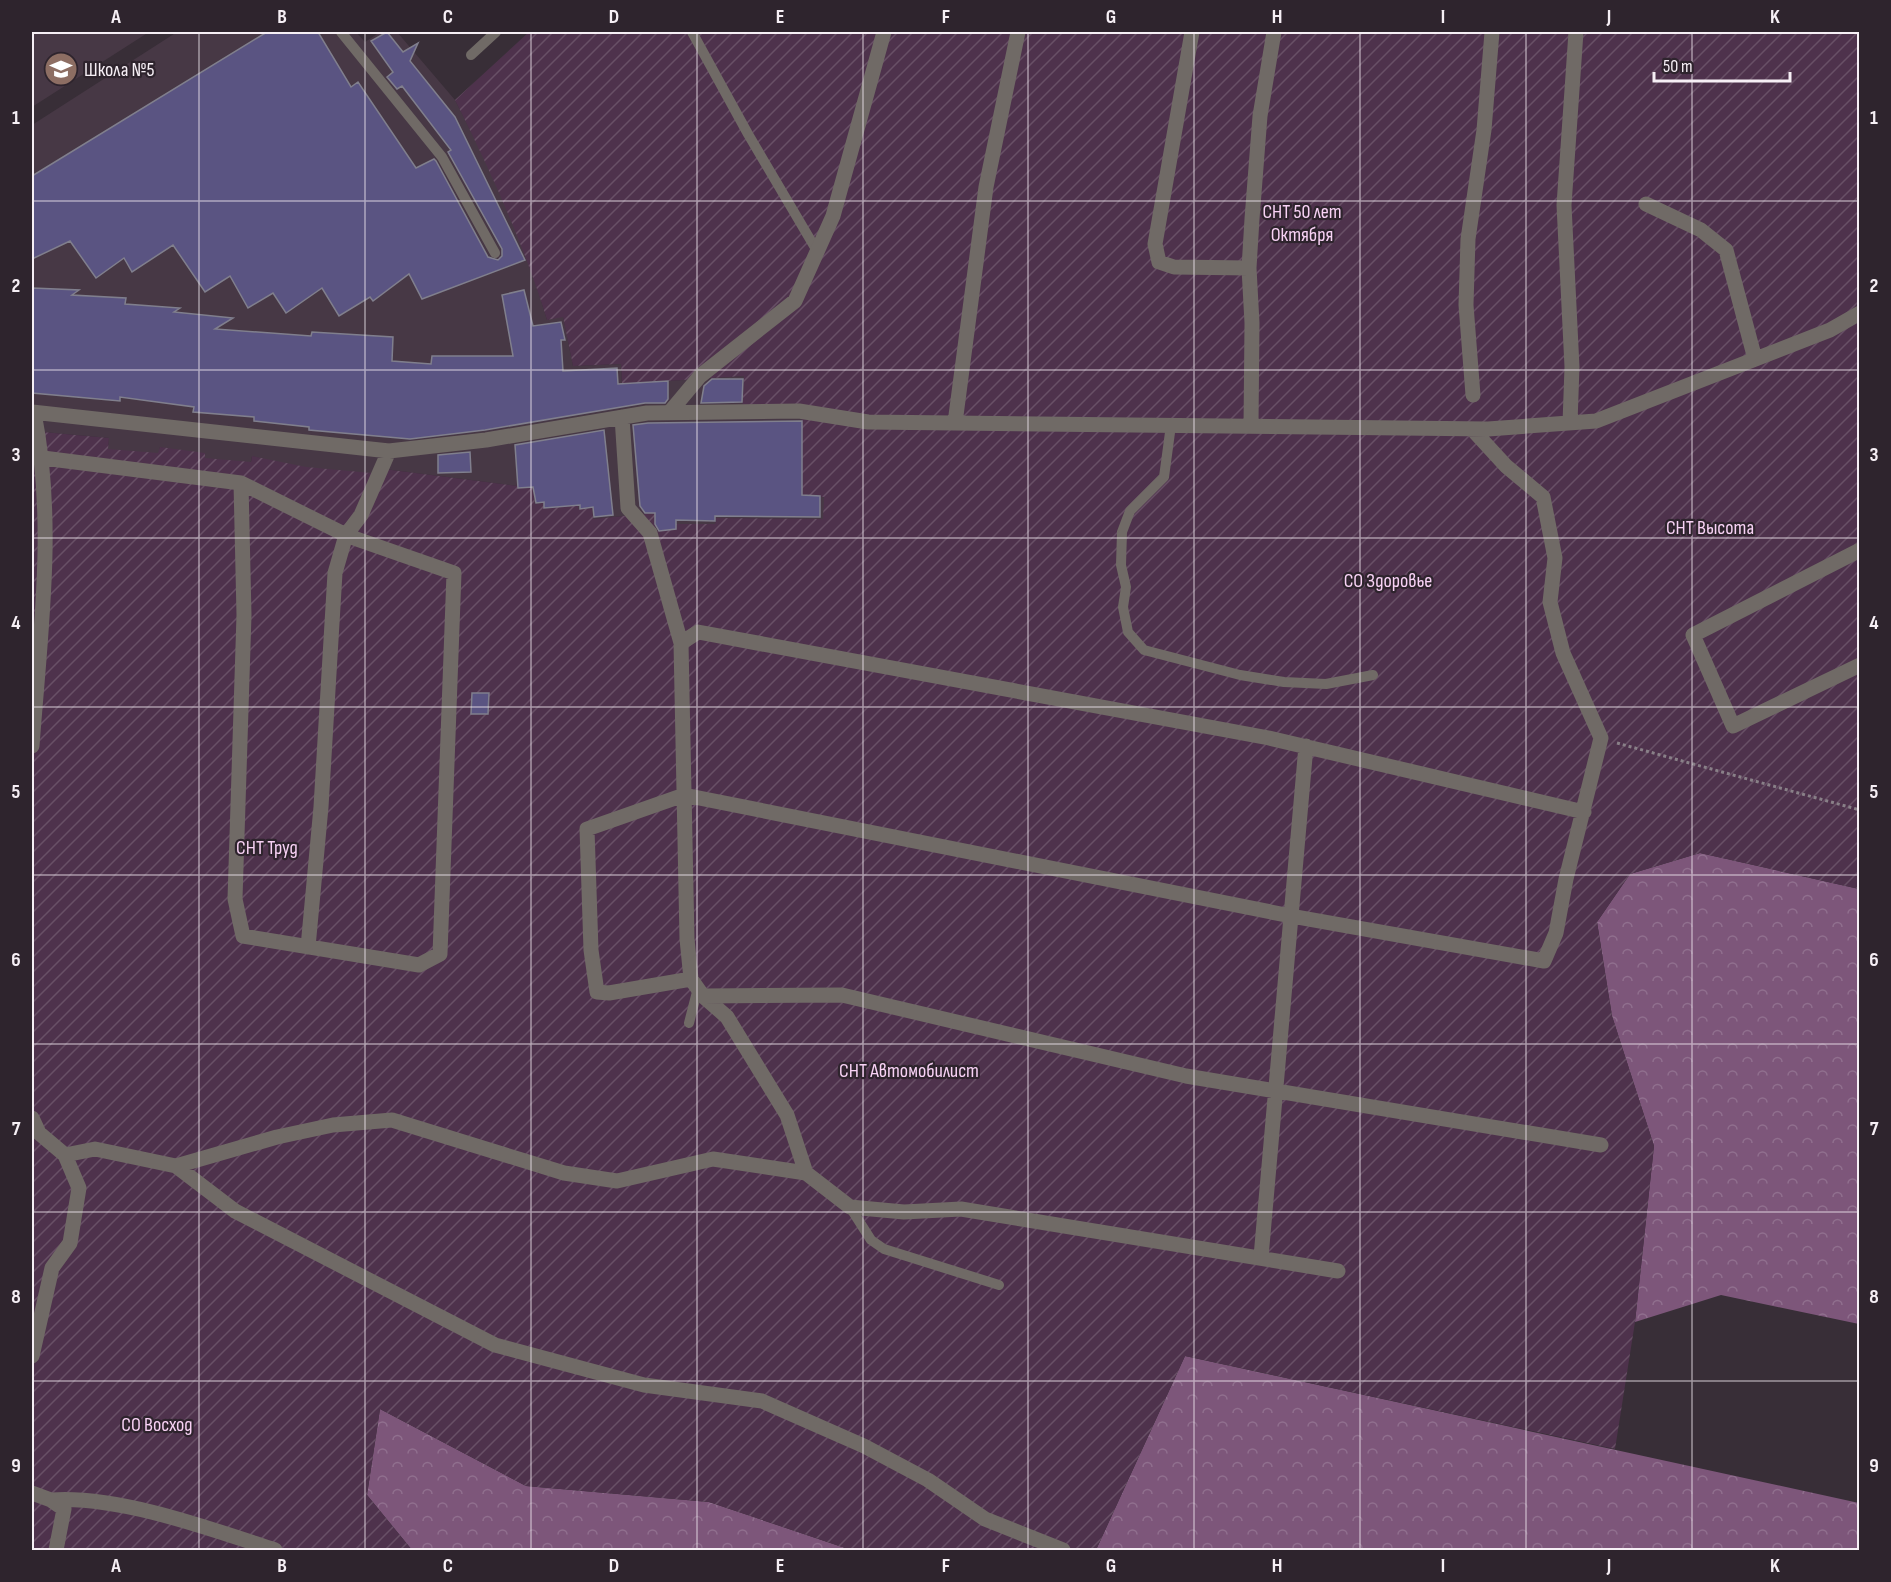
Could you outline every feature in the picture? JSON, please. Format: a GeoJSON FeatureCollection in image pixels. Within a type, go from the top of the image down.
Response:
{"type":"FeatureCollection","features":[{"type":"Feature","properties":{"kind":"street"},"geometry":{"type":"LineString","coordinates":[[669,413],[699,376],[795,301],[833,216],[884,32]]}},
{"type":"Feature","properties":{"kind":"street"},"geometry":{"type":"LineString","coordinates":[[955,423],[986,187],[1018,32]]}},
{"type":"Feature","properties":{"kind":"street"},"geometry":{"type":"LineString","coordinates":[[1192,32],[1155,244],[1159,262],[1174,267],[1249,268]]}},
{"type":"Feature","properties":{"kind":"street"},"geometry":{"type":"LineString","coordinates":[[1251,426],[1252,323],[1249,268],[1260,116],[1274,32]]}},
{"type":"Feature","properties":{"kind":"street"},"geometry":{"type":"LineString","coordinates":[[1473,395],[1466,305],[1468,239],[1484,130],[1492,32]]}},
{"type":"Feature","properties":{"kind":"street"},"geometry":{"type":"LineString","coordinates":[[1570,423],[1572,367],[1564,205],[1576,32]]}},
{"type":"Feature","properties":{"kind":"street"},"geometry":{"type":"LineString","coordinates":[[1646,204],[1701,230],[1726,250],[1755,359]]}},
{"type":"Feature","properties":{"kind":"street"},"geometry":{"type":"LineString","coordinates":[[32,746],[36,615],[47,533],[43,458],[33,413],[389,451],[486,440],[622,417],[669,413],[799,411],[868,422],[1472,429],[1596,421],[1842,325],[1860,313]]}},
{"type":"Feature","properties":{"kind":"street"},"geometry":{"type":"LineString","coordinates":[[1842,325],[1860,325]]}},
{"type":"Feature","properties":{"kind":"street"},"geometry":{"type":"LineString","coordinates":[[622,417],[628,508],[650,533],[681,643],[687,939],[697,988],[727,1017],[787,1115],[806,1173]]}},
{"type":"Feature","properties":{"kind":"street"},"geometry":{"type":"LineString","coordinates":[[1472,429],[1506,466],[1543,497],[1555,558],[1550,602],[1563,653],[1601,738],[1556,933],[1544,961],[1291,916],[684,795],[587,829],[591,950],[597,992],[697,988],[842,995],[1186,1076],[1601,1145]]}},
{"type":"Feature","properties":{"kind":"street"},"geometry":{"type":"LineString","coordinates":[[309,947],[321,807],[335,573],[346,535],[361,516],[389,451]]}},
{"type":"Feature","properties":{"kind":"street"},"geometry":{"type":"LineString","coordinates":[[43,458],[241,483],[346,535],[454,573],[440,954],[419,965],[243,936],[235,899],[244,615],[241,483]]}},
{"type":"Feature","properties":{"kind":"street"},"geometry":{"type":"LineString","coordinates":[[1860,550],[1693,635],[1733,726],[1860,665]]}},
{"type":"Feature","properties":{"kind":"street"},"geometry":{"type":"LineString","coordinates":[[681,643],[698,632],[1306,746],[1584,812]]}},
{"type":"Feature","properties":{"kind":"street"},"geometry":{"type":"LineString","coordinates":[[1261,1257],[1306,746]]}},
{"type":"Feature","properties":{"kind":"street"},"geometry":{"type":"LineString","coordinates":[[32,1118],[39,1133],[65,1155],[79,1188],[70,1243],[52,1268],[32,1356]]}},
{"type":"Feature","properties":{"kind":"street"},"geometry":{"type":"LineString","coordinates":[[176,1166],[288,1134],[333,1125],[392,1120],[564,1173],[618,1181],[713,1159],[806,1173],[850,1207],[904,1212],[961,1209],[1338,1271]]}},
{"type":"Feature","properties":{"kind":"street"},"geometry":{"type":"LineString","coordinates":[[65,1155],[95,1149],[176,1166],[235,1211],[495,1345],[644,1385],[762,1401],[864,1446],[928,1480],[985,1519],[1063,1551]]}},
{"type":"Feature","properties":{"kind":"street"},"geometry":{"type":"LineString","coordinates":[[32,1493],[51,1500],[64,1509],[56,1551]]}},
{"type":"Feature","properties":{"kind":"street"},"geometry":{"type":"LineString","coordinates":[[51,1500],[81,1498],[207,1527],[275,1551]]}},
{"type":"Feature","properties":{"kind":"lane"},"geometry":{"type":"LineString","coordinates":[[341,32],[442,157],[495,253]]}},
{"type":"Feature","properties":{"kind":"lane"},"geometry":{"type":"LineString","coordinates":[[471,55],[496,32]]}},
{"type":"Feature","properties":{"kind":"lane"},"geometry":{"type":"LineString","coordinates":[[692,32],[748,134],[817,251]]}},
{"type":"Feature","properties":{"kind":"lane"},"geometry":{"type":"LineString","coordinates":[[1171,425],[1164,477],[1130,511],[1122,532],[1121,565],[1126,587],[1123,607],[1128,632],[1144,650],[1240,675],[1284,682],[1326,684],[1373,675]]}},
{"type":"Feature","properties":{"kind":"lane"},"geometry":{"type":"LineString","coordinates":[[689,1023],[697,988]]}},
{"type":"Feature","properties":{"kind":"lane"},"geometry":{"type":"LineString","coordinates":[[850,1207],[871,1240],[884,1249],[999,1286]]}},
{"type":"Feature","properties":{"kind":"path"},"geometry":{"type":"LineString","coordinates":[[1601,738],[1860,810]]}},
{"type":"Feature","properties":{"kind":"shaded area","name":"Школа №5"},"geometry":{"type":"Polygon","coordinates":[[[32,32],[149,32],[32,107],[32,32]]]}},
{"type":"Feature","properties":{"kind":"shaded area"},"geometry":{"type":"Polygon","coordinates":[[[177,32],[356,32],[365,42],[380,32],[397,32],[455,100],[501,191],[528,259],[547,320],[563,316],[573,366],[621,364],[622,384],[744,376],[743,417],[802,417],[802,495],[824,497],[824,519],[716,518],[715,524],[677,524],[676,529],[655,531],[655,513],[593,519],[578,509],[543,508],[535,504],[517,486],[384,469],[377,493],[252,456],[248,475],[160,447],[157,462],[107,456],[109,438],[32,431],[32,125],[177,32]]]}},
{"type":"Feature","properties":{"kind":"green space"},"geometry":{"type":"Polygon","coordinates":[[[529,32],[1859,32],[1859,889],[1700,853],[1630,874],[1597,922],[1612,1016],[1654,1146],[1635,1322],[1615,1449],[1185,1356],[1096,1550],[851,1550],[709,1502],[526,1486],[380,1409],[367,1495],[412,1550],[32,1550],[32,431],[109,438],[108,449],[158,453],[160,447],[205,453],[205,458],[251,462],[252,456],[306,467],[382,474],[384,469],[533,488],[535,504],[543,503],[544,508],[578,504],[578,509],[592,508],[593,519],[655,513],[656,531],[676,529],[676,524],[715,524],[716,518],[823,519],[824,497],[802,495],[802,417],[742,417],[744,376],[622,384],[621,364],[573,366],[563,317],[547,320],[506,208],[455,100],[529,32]]]}},
{"type":"Feature","properties":{"kind":"green space"},"geometry":{"type":"Polygon","coordinates":[[[1700,853],[1859,889],[1859,1324],[1721,1295],[1635,1322],[1654,1146],[1612,1016],[1597,922],[1630,874],[1700,853]]]}},
{"type":"Feature","properties":{"kind":"green space"},"geometry":{"type":"Polygon","coordinates":[[[1185,1356],[1859,1503],[1859,1550],[1096,1550],[1185,1356]]]}},
{"type":"Feature","properties":{"kind":"green space"},"geometry":{"type":"Polygon","coordinates":[[[380,1409],[526,1486],[709,1502],[851,1550],[412,1550],[367,1495],[380,1409]]]}},
{"type":"Feature","properties":{"kind":"building"},"geometry":{"type":"Polygon","coordinates":[[[267,32],[318,32],[351,87],[358,82],[416,168],[434,159],[436,161],[488,257],[498,260],[502,256],[502,249],[448,152],[451,150],[402,86],[397,89],[387,77],[393,72],[371,41],[387,32],[403,52],[418,43],[410,61],[455,117],[525,260],[422,299],[409,274],[373,301],[370,297],[339,316],[322,288],[286,313],[273,293],[248,308],[230,276],[205,292],[173,245],[132,272],[124,258],[96,278],[70,241],[32,259],[32,176],[267,32]]]}},
{"type":"Feature","properties":{"kind":"building"},"geometry":{"type":"Polygon","coordinates":[[[32,288],[79,290],[72,295],[126,298],[125,304],[180,308],[174,312],[233,318],[215,329],[311,336],[312,332],[393,337],[392,361],[431,364],[432,356],[513,356],[502,295],[524,290],[533,326],[561,322],[565,340],[561,340],[563,371],[617,368],[618,384],[668,381],[668,399],[665,403],[645,403],[485,430],[410,439],[309,430],[309,427],[254,421],[254,417],[193,412],[194,407],[120,397],[120,401],[32,393],[32,288]]]}},
{"type":"Feature","properties":{"kind":"building"},"geometry":{"type":"Polygon","coordinates":[[[712,379],[743,379],[742,402],[701,403],[704,386],[712,379]]]}},
{"type":"Feature","properties":{"kind":"building"},"geometry":{"type":"Polygon","coordinates":[[[802,421],[802,495],[820,496],[820,517],[715,516],[715,521],[676,520],[676,529],[659,531],[655,524],[655,513],[645,513],[640,506],[633,425],[802,421]]]}},
{"type":"Feature","properties":{"kind":"building"},"geometry":{"type":"Polygon","coordinates":[[[604,430],[613,515],[594,517],[593,507],[580,509],[580,505],[544,508],[544,502],[536,503],[533,487],[518,488],[515,445],[604,430]]]}},
{"type":"Feature","properties":{"kind":"building"},"geometry":{"type":"Polygon","coordinates":[[[470,452],[471,472],[438,473],[438,455],[470,452]]]}},
{"type":"Feature","properties":{"kind":"building"},"geometry":{"type":"Polygon","coordinates":[[[472,693],[489,693],[488,714],[471,714],[472,693]]]}},
{"type":"Feature","properties":{"kind":"place","name":"Школа №5"},"geometry":{"type":"Point","coordinates":[61,69]}},
{"type":"Feature","properties":{"kind":"park label","name":"СНТ 50 лет Октября"},"geometry":{"type":"Point","coordinates":[1302,222]}},
{"type":"Feature","properties":{"kind":"park label","name":"СНТ Высота"},"geometry":{"type":"Point","coordinates":[1710,527]}},
{"type":"Feature","properties":{"kind":"park label","name":"СО Здоровье"},"geometry":{"type":"Point","coordinates":[1388,580]}},
{"type":"Feature","properties":{"kind":"park label","name":"СНТ Труд"},"geometry":{"type":"Point","coordinates":[267,847]}},
{"type":"Feature","properties":{"kind":"park label","name":"СНТ Автомобилист"},"geometry":{"type":"Point","coordinates":[909,1070]}},
{"type":"Feature","properties":{"kind":"park label","name":"СО Восход"},"geometry":{"type":"Point","coordinates":[157,1424]}}]}
